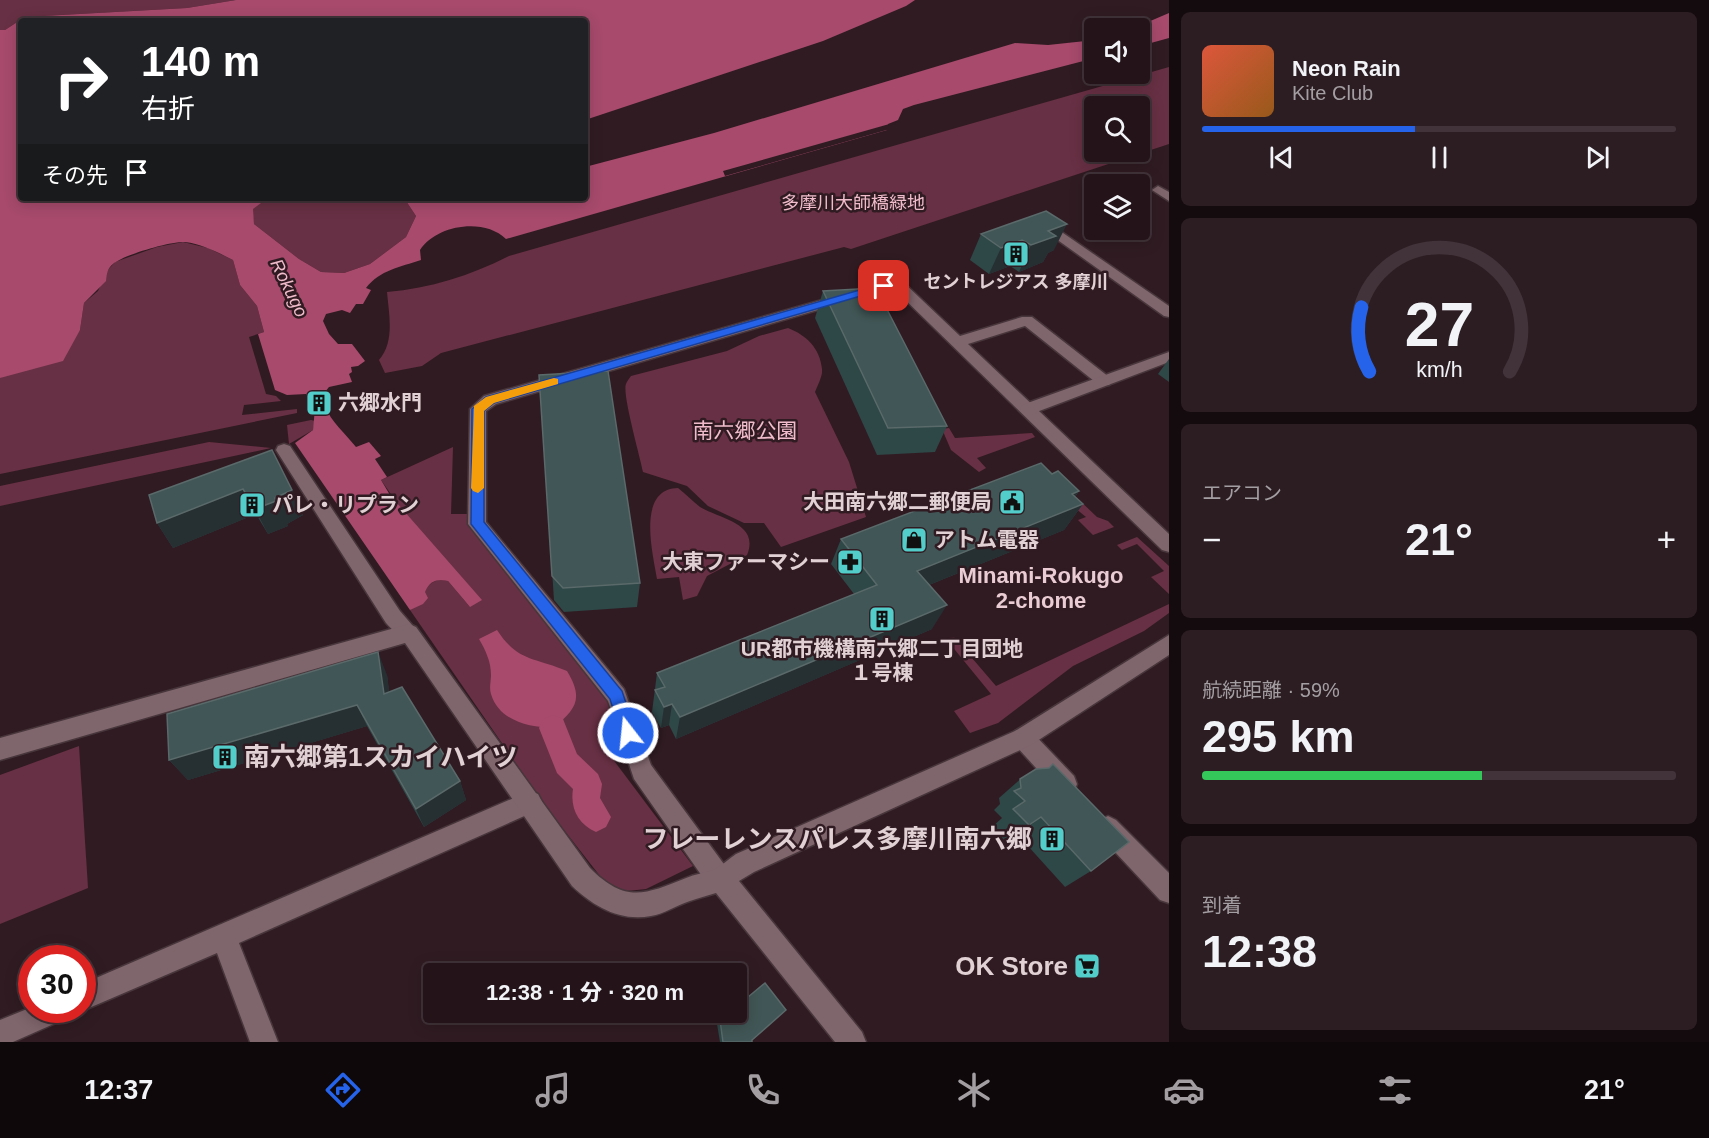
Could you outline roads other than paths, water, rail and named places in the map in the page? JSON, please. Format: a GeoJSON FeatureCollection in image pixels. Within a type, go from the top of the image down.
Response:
{"type":"FeatureCollection","features":[{"type":"Feature","properties":{"kind":"street"},"geometry":{"type":"LineString","coordinates":[[1050,228],[1169,313]]}},
{"type":"Feature","properties":{"kind":"street"},"geometry":{"type":"LineString","coordinates":[[852,1042],[734,893],[720,880],[642,771],[616,696],[477,524],[478,409],[490,400],[896,283],[1169,545]]}},
{"type":"Feature","properties":{"kind":"street"},"geometry":{"type":"LineString","coordinates":[[958,342],[1027,320],[1104,381]]}},
{"type":"Feature","properties":{"kind":"street"},"geometry":{"type":"LineString","coordinates":[[1028,410],[1169,357]]}},
{"type":"Feature","properties":{"kind":"street"},"geometry":{"type":"LineString","coordinates":[[284,450],[393,617],[409,633],[530,802],[581,878],[596,892],[628,905],[652,904],[691,888],[720,880],[745,863],[1023,738],[1169,644]]}},
{"type":"Feature","properties":{"kind":"street"},"geometry":{"type":"LineString","coordinates":[[0,749],[409,633]]}},
{"type":"Feature","properties":{"kind":"street"},"geometry":{"type":"LineString","coordinates":[[1023,738],[1169,891]]}},
{"type":"Feature","properties":{"kind":"street"},"geometry":{"type":"LineString","coordinates":[[96,992],[530,802]]}},
{"type":"Feature","properties":{"kind":"street"},"geometry":{"type":"LineString","coordinates":[[224,937],[264,1042]]}},
{"type":"Feature","properties":{"kind":"street"},"geometry":{"type":"LineString","coordinates":[[0,1034],[26,1023]]}},
{"type":"Feature","properties":{"kind":"water"},"geometry":{"type":"Polygon","coordinates":[[[236,0],[915,0],[906,6],[823,41],[588,119],[588,18],[23,18],[187,8],[236,0]]]}},
{"type":"Feature","properties":{"kind":"water"},"geometry":{"type":"Polygon","coordinates":[[[1169,13],[1169,38],[1150,43],[1150,21],[1169,13]]]}},
{"type":"Feature","properties":{"kind":"water","name":"Rokugo"},"geometry":{"type":"Polygon","coordinates":[[[18,22],[18,201],[264,201],[253,209],[254,224],[299,259],[321,272],[344,273],[370,264],[406,237],[416,216],[406,201],[588,201],[588,166],[714,133],[1015,43],[1048,45],[1084,41],[1084,61],[914,105],[903,109],[898,120],[888,124],[887,130],[506,239],[486,228],[473,226],[448,230],[427,241],[420,250],[421,260],[391,270],[372,282],[366,288],[371,290],[363,304],[356,304],[350,313],[342,310],[326,314],[323,321],[329,334],[338,344],[352,344],[365,361],[358,366],[351,367],[352,372],[349,374],[352,382],[329,387],[325,392],[327,398],[310,401],[306,394],[287,395],[275,390],[258,334],[264,332],[257,306],[240,285],[233,260],[203,246],[185,242],[148,249],[118,260],[108,271],[106,281],[84,303],[80,330],[63,361],[0,378],[0,30],[5,30],[18,22]]]}},
{"type":"Feature","properties":{"kind":"water"},"geometry":{"type":"Polygon","coordinates":[[[325,406],[356,447],[369,442],[381,456],[375,459],[387,477],[381,480],[390,495],[482,600],[470,607],[448,581],[440,580],[431,583],[427,588],[425,592],[428,598],[423,604],[410,610],[295,443],[313,430],[315,408],[325,406]]]}},
{"type":"Feature","properties":{"kind":"water"},"geometry":{"type":"Polygon","coordinates":[[[497,630],[519,653],[567,671],[575,689],[575,703],[567,715],[553,728],[516,721],[501,711],[495,703],[490,692],[489,661],[479,639],[497,630]]]}},
{"type":"Feature","properties":{"kind":"waterway"},"geometry":{"type":"LineString","coordinates":[[553,728],[567,763],[588,784],[585,802],[596,817]]}},
{"type":"Feature","properties":{"kind":"place","name":"セントレジアス 多摩川"},"geometry":{"type":"Point","coordinates":[1016,254]}},
{"type":"Feature","properties":{"kind":"place","name":"六郷水門"},"geometry":{"type":"Point","coordinates":[319,403]}},
{"type":"Feature","properties":{"kind":"place","name":"大田南六郷二郵便局"},"geometry":{"type":"Point","coordinates":[1012,502]}},
{"type":"Feature","properties":{"kind":"place","name":"パレ・リプラン"},"geometry":{"type":"Point","coordinates":[252,505]}},
{"type":"Feature","properties":{"kind":"place","name":"アトム電器"},"geometry":{"type":"Point","coordinates":[914,540]}},
{"type":"Feature","properties":{"kind":"place","name":"大東ファーマシー"},"geometry":{"type":"Point","coordinates":[850,562]}},
{"type":"Feature","properties":{"kind":"place","name":"UR都市機構南六郷二丁目団地 １号棟"},"geometry":{"type":"Point","coordinates":[882,619]}},
{"type":"Feature","properties":{"kind":"place","name":"南六郷第1スカイハイツ"},"geometry":{"type":"Point","coordinates":[225,757]}},
{"type":"Feature","properties":{"kind":"place","name":"フレーレンスパレス多摩川南六郷"},"geometry":{"type":"Point","coordinates":[1052,839]}},
{"type":"Feature","properties":{"kind":"place","name":"OK Store"},"geometry":{"type":"Point","coordinates":[1087,966]}},
{"type":"Feature","properties":{"kind":"district","name":"Minami-Rokugo 2-chome"},"geometry":{"type":"Point","coordinates":[1041,588]}},
{"type":"Feature","properties":{"kind":"park label","name":"多摩川大師橋緑地"},"geometry":{"type":"Point","coordinates":[853,203]}},
{"type":"Feature","properties":{"kind":"park label","name":"南六郷公園"},"geometry":{"type":"Point","coordinates":[745,431]}}]}
